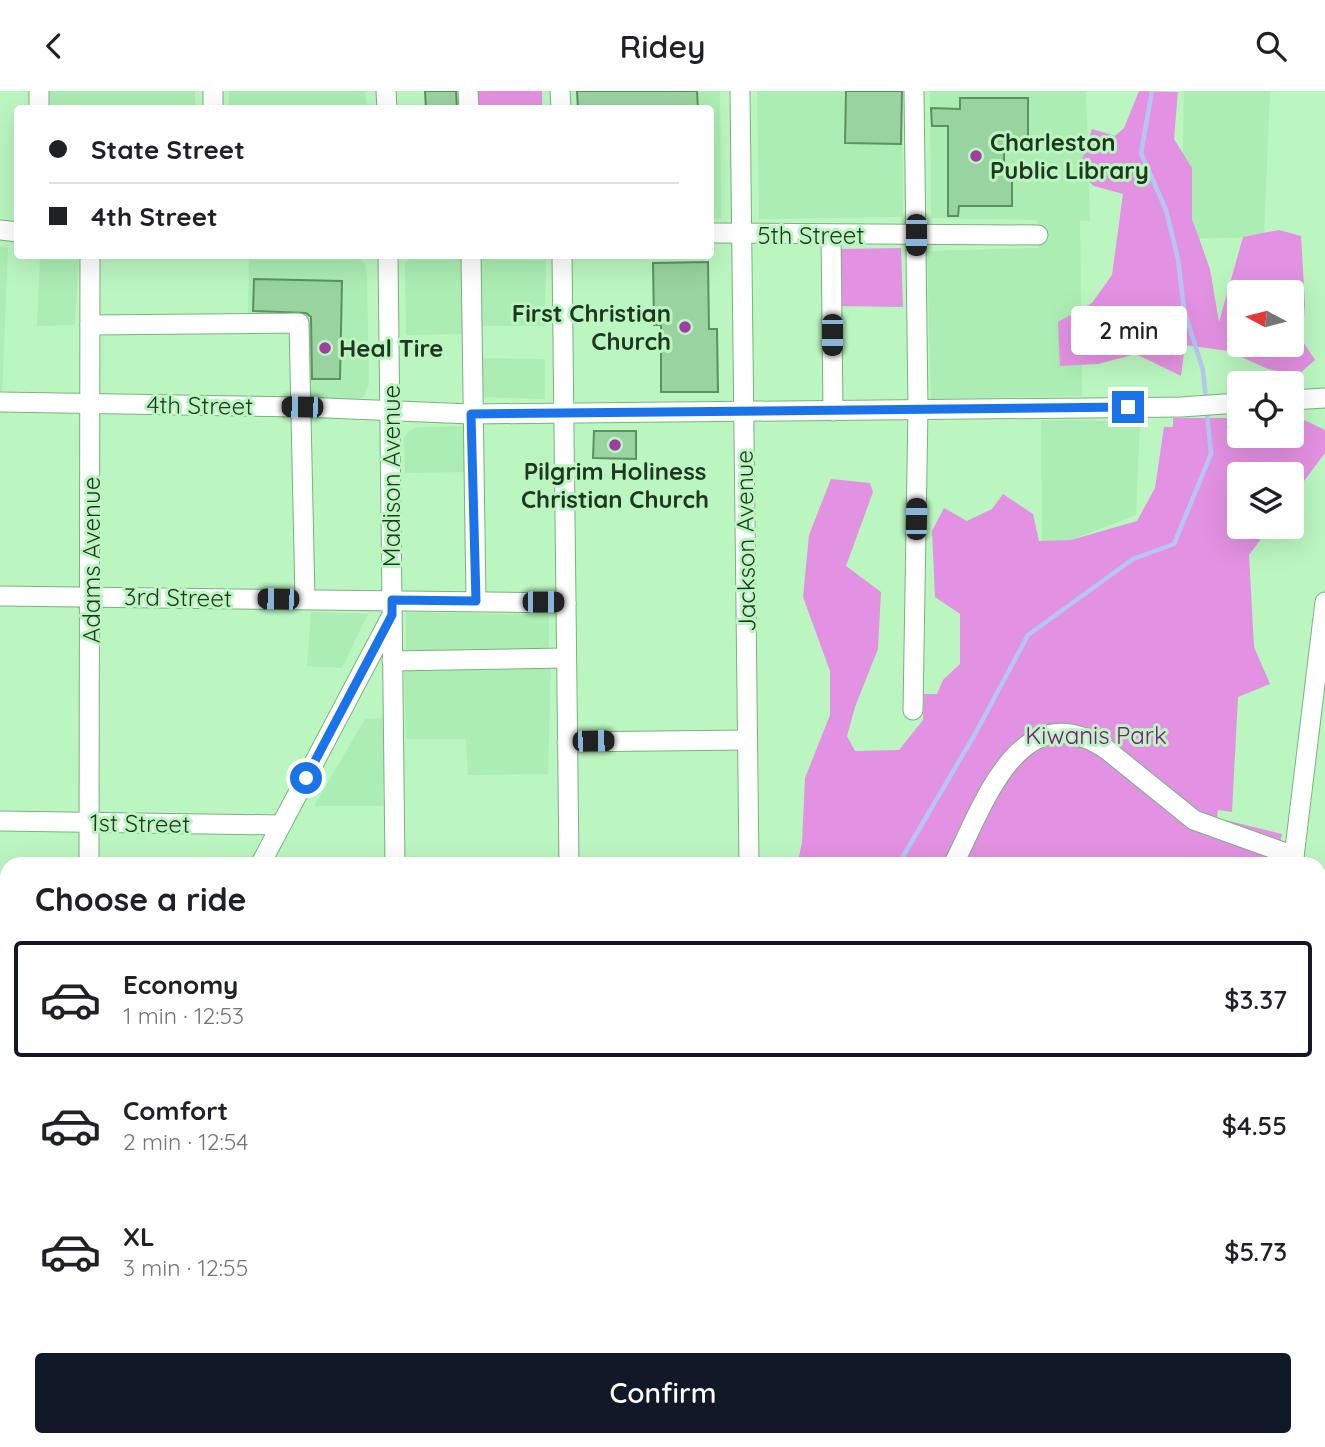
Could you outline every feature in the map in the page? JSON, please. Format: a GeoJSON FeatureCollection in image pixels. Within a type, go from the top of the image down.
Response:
{"type":"FeatureCollection","features":[{"type":"Feature","properties":{"kind":"street","name":"Jackson Avenue"},"geometry":{"type":"LineString","coordinates":[[740,91],[749,857]]}},
{"type":"Feature","properties":{"kind":"street"},"geometry":{"type":"LineString","coordinates":[[913,710],[918,409],[914,91]]}},
{"type":"Feature","properties":{"kind":"street","name":"5th Street"},"geometry":{"type":"LineString","coordinates":[[714,233],[1038,235]]}},
{"type":"Feature","properties":{"kind":"street"},"geometry":{"type":"LineString","coordinates":[[831,235],[833,411]]}},
{"type":"Feature","properties":{"kind":"street","name":"Adams Avenue"},"geometry":{"type":"LineString","coordinates":[[89,857],[90,259]]}},
{"type":"Feature","properties":{"kind":"street","name":"Madison Avenue"},"geometry":{"type":"LineString","coordinates":[[388,259],[394,857]]}},
{"type":"Feature","properties":{"kind":"street"},"geometry":{"type":"LineString","coordinates":[[471,259],[471,414],[476,601]]}},
{"type":"Feature","properties":{"kind":"street"},"geometry":{"type":"LineString","coordinates":[[562,259],[569,857]]}},
{"type":"Feature","properties":{"kind":"street"},"geometry":{"type":"LineString","coordinates":[[90,325],[299,323],[305,599]]}},
{"type":"Feature","properties":{"kind":"street"},"geometry":{"type":"LineString","coordinates":[[1304,399],[1325,398]]}},
{"type":"Feature","properties":{"kind":"street","name":"4th Street"},"geometry":{"type":"LineString","coordinates":[[0,402],[391,409],[471,414],[1181,407],[1227,404]]}},
{"type":"Feature","properties":{"kind":"street","name":"3rd Street"},"geometry":{"type":"LineString","coordinates":[[0,596],[305,599],[392,608],[476,601],[566,603]]}},
{"type":"Feature","properties":{"kind":"street"},"geometry":{"type":"LineString","coordinates":[[1294,857],[1325,602]]}},
{"type":"Feature","properties":{"kind":"street"},"geometry":{"type":"LineString","coordinates":[[264,857],[392,608]]}},
{"type":"Feature","properties":{"kind":"street"},"geometry":{"type":"LineString","coordinates":[[392,661],[565,658]]}},
{"type":"Feature","properties":{"kind":"street"},"geometry":{"type":"LineString","coordinates":[[958,857],[1011,757],[1036,739],[1066,734],[1094,741],[1194,820],[1286,857]]}},
{"type":"Feature","properties":{"kind":"street"},"geometry":{"type":"LineString","coordinates":[[567,742],[747,740]]}},
{"type":"Feature","properties":{"kind":"street","name":"1st Street"},"geometry":{"type":"LineString","coordinates":[[0,821],[281,825]]}},
{"type":"Feature","properties":{"kind":"shaded area"},"geometry":{"type":"Polygon","coordinates":[[[49,91],[195,91],[195,105],[49,105],[49,91]]]}},
{"type":"Feature","properties":{"kind":"shaded area"},"geometry":{"type":"Polygon","coordinates":[[[229,91],[365,91],[367,105],[229,105],[229,91]]]}},
{"type":"Feature","properties":{"kind":"shaded area"},"geometry":{"type":"Polygon","coordinates":[[[578,91],[720,91],[721,218],[714,219],[714,105],[579,105],[578,91]]]}},
{"type":"Feature","properties":{"kind":"shaded area"},"geometry":{"type":"Polygon","coordinates":[[[757,91],[902,91],[903,217],[759,219],[757,91]]]}},
{"type":"Feature","properties":{"kind":"shaded area"},"geometry":{"type":"Polygon","coordinates":[[[930,91],[1086,91],[1090,221],[1080,221],[1082,396],[931,399],[927,251],[1038,248],[1037,220],[931,218],[930,91]]]}},
{"type":"Feature","properties":{"kind":"shaded area"},"geometry":{"type":"Polygon","coordinates":[[[1184,91],[1270,91],[1264,237],[1181,239],[1184,91]]]}},
{"type":"Feature","properties":{"kind":"shaded area"},"geometry":{"type":"Polygon","coordinates":[[[0,247],[8,248],[2,395],[0,395],[0,247]]]}},
{"type":"Feature","properties":{"kind":"shaded area"},"geometry":{"type":"Polygon","coordinates":[[[40,259],[79,259],[75,325],[37,326],[40,259]]]}},
{"type":"Feature","properties":{"kind":"shaded area"},"geometry":{"type":"Polygon","coordinates":[[[249,259],[361,259],[365,264],[367,278],[369,384],[364,397],[352,400],[305,399],[306,320],[248,318],[249,259]]]}},
{"type":"Feature","properties":{"kind":"shaded area"},"geometry":{"type":"Polygon","coordinates":[[[409,259],[468,259],[468,334],[406,335],[405,263],[409,259]]]}},
{"type":"Feature","properties":{"kind":"shaded area"},"geometry":{"type":"Polygon","coordinates":[[[477,259],[546,259],[545,326],[479,326],[477,259]]]}},
{"type":"Feature","properties":{"kind":"shaded area"},"geometry":{"type":"Polygon","coordinates":[[[478,358],[545,359],[545,399],[478,397],[478,358]]]}},
{"type":"Feature","properties":{"kind":"shaded area"},"geometry":{"type":"Polygon","coordinates":[[[1041,420],[1140,421],[1136,515],[1071,540],[1042,541],[1041,420]]]}},
{"type":"Feature","properties":{"kind":"shaded area"},"geometry":{"type":"Polygon","coordinates":[[[466,426],[466,472],[405,473],[404,438],[409,431],[418,427],[466,426]]]}},
{"type":"Feature","properties":{"kind":"shaded area"},"geometry":{"type":"Polygon","coordinates":[[[311,612],[368,614],[342,668],[307,666],[311,612]]]}},
{"type":"Feature","properties":{"kind":"shaded area"},"geometry":{"type":"Polygon","coordinates":[[[406,612],[549,615],[549,654],[406,656],[406,612]]]}},
{"type":"Feature","properties":{"kind":"shaded area"},"geometry":{"type":"Polygon","coordinates":[[[551,663],[548,774],[468,775],[466,739],[406,739],[404,666],[551,663]]]}},
{"type":"Feature","properties":{"kind":"shaded area"},"geometry":{"type":"Polygon","coordinates":[[[385,718],[383,806],[314,806],[365,719],[385,718]]]}},
{"type":"Feature","properties":{"kind":"green space"},"geometry":{"type":"Polygon","coordinates":[[[473,91],[542,91],[542,105],[473,105],[473,91]]]}},
{"type":"Feature","properties":{"kind":"green space"},"geometry":{"type":"Polygon","coordinates":[[[1139,91],[1178,92],[1174,139],[1192,168],[1192,219],[1210,269],[1219,322],[1227,294],[1227,351],[1185,345],[1181,376],[1136,354],[1098,364],[1060,366],[1058,322],[1092,303],[1112,275],[1123,194],[1094,186],[1078,173],[1092,129],[1115,136],[1124,128],[1139,91]]]}},
{"type":"Feature","properties":{"kind":"green space"},"geometry":{"type":"Polygon","coordinates":[[[1279,230],[1301,236],[1304,280],[1231,280],[1243,237],[1279,230]]]}},
{"type":"Feature","properties":{"kind":"green space"},"geometry":{"type":"Polygon","coordinates":[[[901,248],[903,307],[836,306],[837,249],[901,248]]]}},
{"type":"Feature","properties":{"kind":"green space"},"geometry":{"type":"Polygon","coordinates":[[[1304,343],[1315,360],[1303,371],[1268,369],[1241,357],[1304,357],[1304,343]]]}},
{"type":"Feature","properties":{"kind":"green space","name":"Kiwanis Park"},"geometry":{"type":"Polygon","coordinates":[[[1173,418],[1227,418],[1227,448],[1304,448],[1304,420],[1325,430],[1325,453],[1304,481],[1304,462],[1227,462],[1227,539],[1261,539],[1249,555],[1254,647],[1270,684],[1238,697],[1232,812],[1218,810],[1217,818],[1282,834],[1277,857],[799,857],[805,778],[830,715],[830,671],[803,597],[809,535],[831,479],[870,483],[873,492],[846,566],[881,592],[878,649],[855,707],[847,736],[855,751],[899,750],[923,720],[924,694],[937,694],[943,680],[960,664],[960,614],[935,597],[932,531],[944,508],[967,521],[992,509],[1003,494],[1033,514],[1039,541],[1071,540],[1137,521],[1155,488],[1164,427],[1173,427],[1173,418]]]}},
{"type":"Feature","properties":{"kind":"building"},"geometry":{"type":"Polygon","coordinates":[[[425,91],[456,91],[457,105],[426,105],[425,91]]]}},
{"type":"Feature","properties":{"kind":"building"},"geometry":{"type":"Polygon","coordinates":[[[577,91],[697,91],[698,105],[578,105],[577,91]]]}},
{"type":"Feature","properties":{"kind":"building"},"geometry":{"type":"Polygon","coordinates":[[[846,91],[902,91],[901,144],[845,143],[846,91]]]}},
{"type":"Feature","properties":{"kind":"building","name":"Charleston Public Library"},"geometry":{"type":"Polygon","coordinates":[[[960,98],[1028,98],[1028,145],[1004,145],[1004,167],[1012,167],[1012,206],[959,206],[958,216],[948,216],[948,126],[932,126],[931,108],[960,109],[960,98]]]}},
{"type":"Feature","properties":{"kind":"building","name":"First Christian Church"},"geometry":{"type":"Polygon","coordinates":[[[708,262],[709,329],[717,329],[718,392],[661,392],[661,325],[654,325],[653,263],[708,262]]]}},
{"type":"Feature","properties":{"kind":"building","name":"Heal Tire"},"geometry":{"type":"Polygon","coordinates":[[[254,279],[342,281],[340,379],[312,379],[311,317],[306,313],[253,311],[254,279]]]}},
{"type":"Feature","properties":{"kind":"building","name":"Pilgrim Holiness Christian Church"},"geometry":{"type":"Polygon","coordinates":[[[594,431],[636,431],[636,459],[593,458],[594,431]]]}},
{"type":"Feature","properties":{"kind":"waterway"},"geometry":{"type":"LineString","coordinates":[[1152,91],[1141,153],[1166,210],[1178,259],[1184,310],[1203,370],[1206,400]]}},
{"type":"Feature","properties":{"kind":"waterway"},"geometry":{"type":"LineString","coordinates":[[903,857],[975,734],[1028,635],[1133,559],[1174,544],[1211,454],[1207,412]]}},
{"type":"Feature","properties":{"kind":"place","name":"Charleston Public Library"},"geometry":{"type":"Point","coordinates":[976,156]}},
{"type":"Feature","properties":{"kind":"place","name":"First Christian Church"},"geometry":{"type":"Point","coordinates":[685,327]}},
{"type":"Feature","properties":{"kind":"place","name":"Heal Tire"},"geometry":{"type":"Point","coordinates":[325,348]}},
{"type":"Feature","properties":{"kind":"place","name":"Pilgrim Holiness Christian Church"},"geometry":{"type":"Point","coordinates":[615,445]}},
{"type":"Feature","properties":{"kind":"route"},"geometry":{"type":"LineString","coordinates":[[306,778],[392,615],[392,600],[476,601],[471,414],[1128,407]]}}]}
